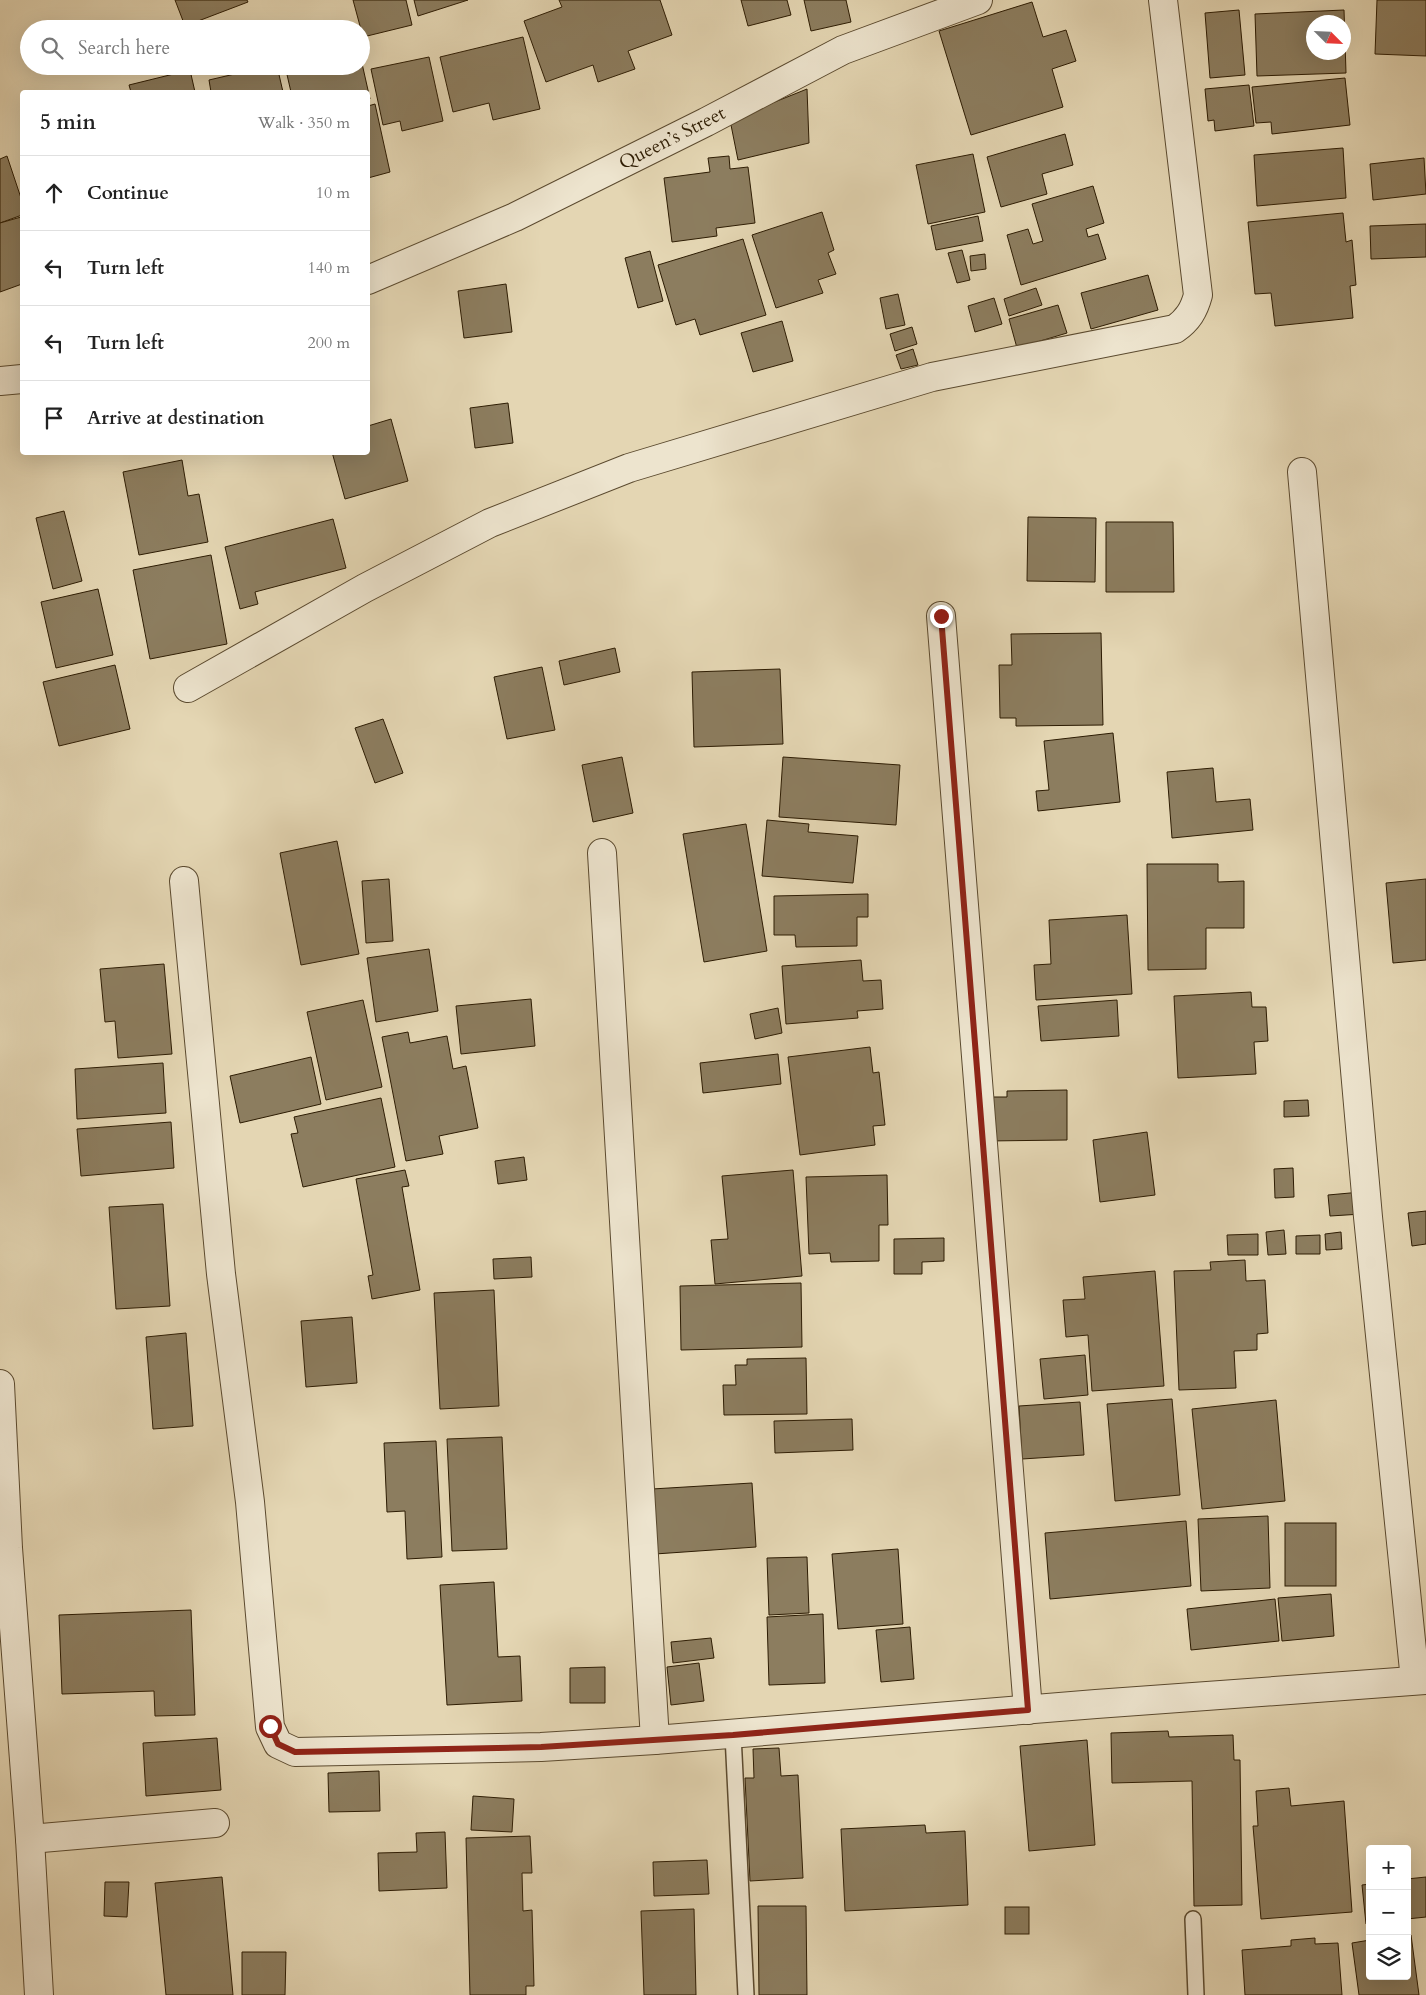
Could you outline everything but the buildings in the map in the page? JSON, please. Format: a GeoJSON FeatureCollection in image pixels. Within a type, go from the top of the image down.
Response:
{"type":"FeatureCollection","features":[{"type":"Feature","properties":{"kind":"street","name":"Queen’s Street"},"geometry":{"type":"LineString","coordinates":[[370,279],[515,217],[706,122],[843,50],[978,0]]}},
{"type":"Feature","properties":{"kind":"street"},"geometry":{"type":"LineString","coordinates":[[188,688],[365,588],[490,523],[629,468],[932,377],[1175,329],[1185,322],[1195,308],[1198,295],[1164,0]]}},
{"type":"Feature","properties":{"kind":"street"},"geometry":{"type":"LineString","coordinates":[[0,381],[20,379]]}},
{"type":"Feature","properties":{"kind":"street"},"geometry":{"type":"LineString","coordinates":[[184,881],[220,1265],[250,1502],[270,1726],[278,1744],[295,1752],[541,1747],[733,1735],[1421,1680],[1368,1217],[1302,472]]}},
{"type":"Feature","properties":{"kind":"street"},"geometry":{"type":"LineString","coordinates":[[941,616],[1028,1710]]}},
{"type":"Feature","properties":{"kind":"street"},"geometry":{"type":"LineString","coordinates":[[602,854],[655,1740]]}},
{"type":"Feature","properties":{"kind":"street"},"geometry":{"type":"LineString","coordinates":[[0,1384],[8,1548],[8,1649],[30,1839],[39,1995]]}},
{"type":"Feature","properties":{"kind":"street"},"geometry":{"type":"LineString","coordinates":[[30,1839],[215,1823]]}},
{"type":"Feature","properties":{"kind":"lane"},"geometry":{"type":"LineString","coordinates":[[733,1735],[746,1995]]}},
{"type":"Feature","properties":{"kind":"lane"},"geometry":{"type":"LineString","coordinates":[[1194,1919],[1196,1995]]}},
{"type":"Feature","properties":{"kind":"route"},"geometry":{"type":"LineString","coordinates":[[270,1726],[278,1744],[295,1752],[541,1747],[733,1735],[1028,1710],[941,616]]}}]}
